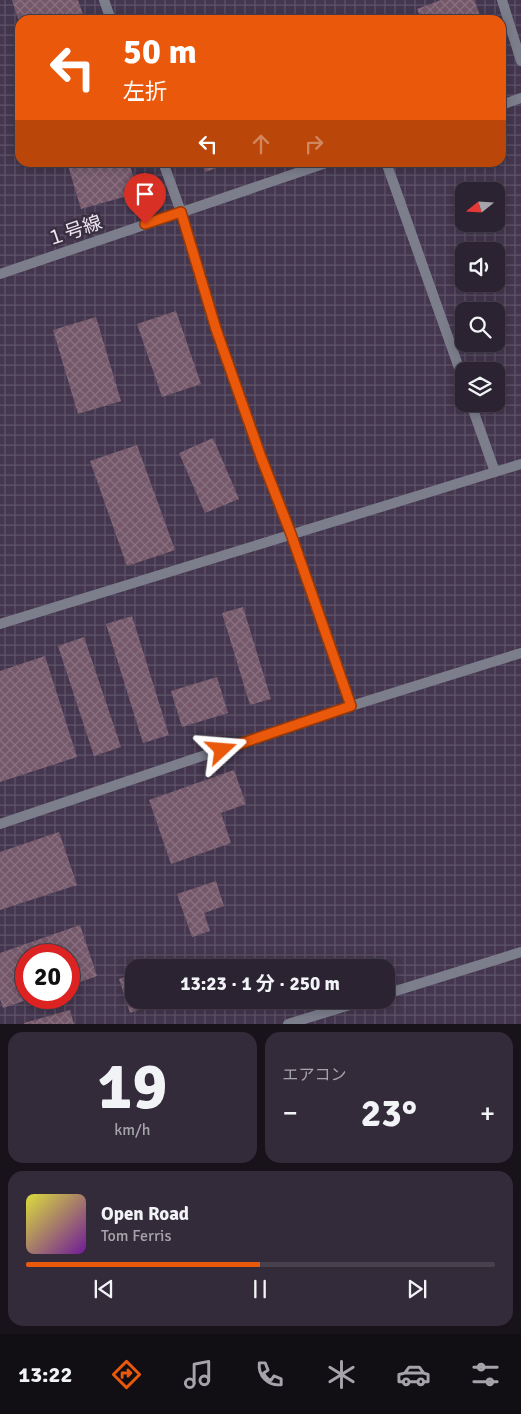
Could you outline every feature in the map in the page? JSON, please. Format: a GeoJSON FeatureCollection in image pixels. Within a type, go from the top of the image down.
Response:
{"type":"FeatureCollection","features":[{"type":"Feature","properties":{"kind":"lane"},"geometry":{"type":"LineString","coordinates":[[104,0],[109,15]]}},
{"type":"Feature","properties":{"kind":"lane"},"geometry":{"type":"LineString","coordinates":[[502,0],[521,61]]}},
{"type":"Feature","properties":{"kind":"lane"},"geometry":{"type":"LineString","coordinates":[[506,103],[521,98]]}},
{"type":"Feature","properties":{"kind":"lane"},"geometry":{"type":"LineString","coordinates":[[165,167],[181,212],[219,338],[261,457],[291,534],[351,706]]}},
{"type":"Feature","properties":{"kind":"lane","name":"１号線"},"geometry":{"type":"LineString","coordinates":[[0,274],[314,167]]}},
{"type":"Feature","properties":{"kind":"lane"},"geometry":{"type":"LineString","coordinates":[[388,167],[457,362]]}},
{"type":"Feature","properties":{"kind":"lane"},"geometry":{"type":"LineString","coordinates":[[474,412],[496,472]]}},
{"type":"Feature","properties":{"kind":"lane"},"geometry":{"type":"LineString","coordinates":[[0,624],[521,464]]}},
{"type":"Feature","properties":{"kind":"lane"},"geometry":{"type":"LineString","coordinates":[[0,824],[351,706],[521,654]]}},
{"type":"Feature","properties":{"kind":"lane"},"geometry":{"type":"LineString","coordinates":[[395,991],[521,952]]}},
{"type":"Feature","properties":{"kind":"lane"},"geometry":{"type":"LineString","coordinates":[[288,1024],[337,1009]]}},
{"type":"Feature","properties":{"kind":"shaded area"},"geometry":{"type":"Polygon","coordinates":[[[0,0],[521,0],[521,1024],[0,1024],[0,0]]]}},
{"type":"Feature","properties":{"kind":"building"},"geometry":{"type":"Polygon","coordinates":[[[12,0],[78,0],[83,15],[17,15],[12,0]]]}},
{"type":"Feature","properties":{"kind":"building"},"geometry":{"type":"Polygon","coordinates":[[[441,0],[474,0],[480,15],[419,15],[417,9],[441,0]]]}},
{"type":"Feature","properties":{"kind":"building"},"geometry":{"type":"Polygon","coordinates":[[[68,167],[130,167],[138,193],[81,209],[68,167]]]}},
{"type":"Feature","properties":{"kind":"building"},"geometry":{"type":"Polygon","coordinates":[[[204,167],[220,167],[205,172],[204,167]]]}},
{"type":"Feature","properties":{"kind":"building"},"geometry":{"type":"Polygon","coordinates":[[[176,311],[201,384],[162,397],[137,324],[176,311]]]}},
{"type":"Feature","properties":{"kind":"building"},"geometry":{"type":"Polygon","coordinates":[[[96,317],[121,401],[78,414],[53,330],[96,317]]]}},
{"type":"Feature","properties":{"kind":"building"},"geometry":{"type":"Polygon","coordinates":[[[213,438],[239,499],[205,513],[179,453],[213,438]]]}},
{"type":"Feature","properties":{"kind":"building"},"geometry":{"type":"Polygon","coordinates":[[[137,445],[175,550],[127,566],[90,461],[137,445]]]}},
{"type":"Feature","properties":{"kind":"building"},"geometry":{"type":"Polygon","coordinates":[[[243,607],[271,699],[250,705],[222,613],[243,607]]]}},
{"type":"Feature","properties":{"kind":"building"},"geometry":{"type":"Polygon","coordinates":[[[132,616],[169,735],[143,743],[106,624],[132,616]]]}},
{"type":"Feature","properties":{"kind":"building"},"geometry":{"type":"Polygon","coordinates":[[[84,637],[121,747],[94,756],[58,646],[84,637]]]}},
{"type":"Feature","properties":{"kind":"building"},"geometry":{"type":"Polygon","coordinates":[[[45,656],[77,757],[0,782],[0,671],[45,656]]]}},
{"type":"Feature","properties":{"kind":"building"},"geometry":{"type":"Polygon","coordinates":[[[217,677],[228,713],[182,727],[171,691],[217,677]]]}},
{"type":"Feature","properties":{"kind":"building"},"geometry":{"type":"Polygon","coordinates":[[[234,770],[246,804],[221,813],[231,843],[171,864],[149,800],[234,770]]]}},
{"type":"Feature","properties":{"kind":"building"},"geometry":{"type":"Polygon","coordinates":[[[59,832],[77,885],[0,910],[0,852],[59,832]]]}},
{"type":"Feature","properties":{"kind":"building"},"geometry":{"type":"Polygon","coordinates":[[[216,881],[224,906],[204,913],[210,931],[192,937],[177,894],[216,881]]]}},
{"type":"Feature","properties":{"kind":"building"},"geometry":{"type":"Polygon","coordinates":[[[80,925],[97,976],[80,982],[80,944],[26,944],[80,925]]]}},
{"type":"Feature","properties":{"kind":"building"},"geometry":{"type":"Polygon","coordinates":[[[15,948],[15,1004],[3,1008],[0,999],[0,953],[15,948]]]}},
{"type":"Feature","properties":{"kind":"building"},"geometry":{"type":"Polygon","coordinates":[[[125,977],[125,998],[119,979],[125,977]]]}},
{"type":"Feature","properties":{"kind":"building"},"geometry":{"type":"Polygon","coordinates":[[[129,1009],[142,1009],[130,1013],[129,1009]]]}},
{"type":"Feature","properties":{"kind":"building"},"geometry":{"type":"Polygon","coordinates":[[[70,1010],[74,1024],[24,1024],[24,1023],[70,1010]]]}},
{"type":"Feature","properties":{"kind":"route"},"geometry":{"type":"LineString","coordinates":[[145,224],[181,212],[216,329],[351,706],[222,750]]}}]}
